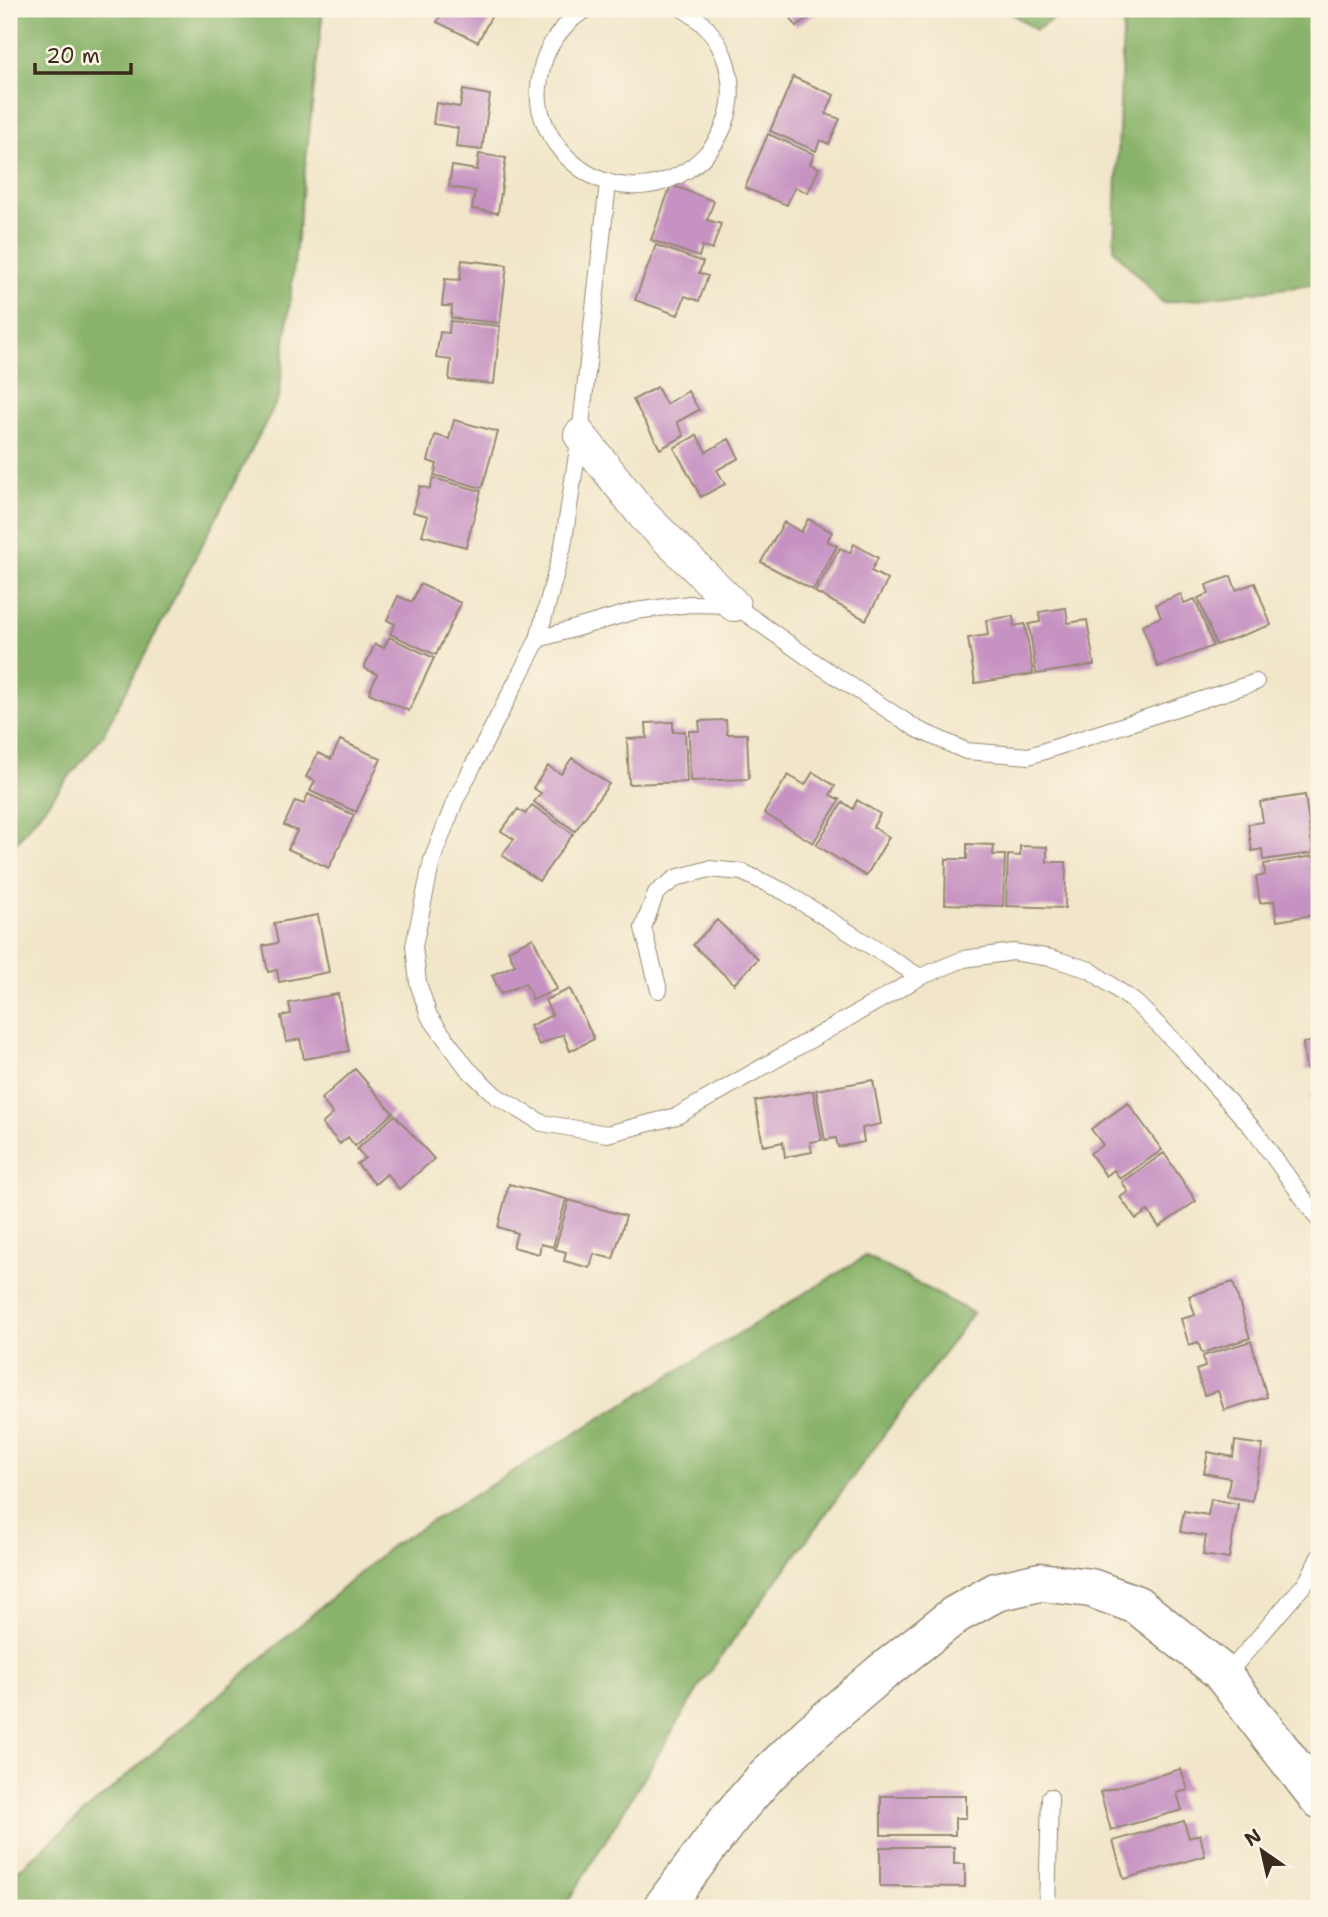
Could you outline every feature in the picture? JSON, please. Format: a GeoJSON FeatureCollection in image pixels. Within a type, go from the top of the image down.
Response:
{"type":"FeatureCollection","features":[{"type":"Feature","properties":{"kind":"street"},"geometry":{"type":"LineString","coordinates":[[580,435],[644,516],[734,605]]}},
{"type":"Feature","properties":{"kind":"street"},"geometry":{"type":"LineString","coordinates":[[662,1908],[729,1819],[767,1775],[810,1734],[881,1673],[955,1615],[996,1592],[1040,1582],[1091,1588],[1137,1605],[1220,1671],[1319,1799]]}},
{"type":"Feature","properties":{"kind":"lane"},"geometry":{"type":"LineString","coordinates":[[588,9],[558,33],[544,60],[539,90],[543,121],[558,148],[580,170],[608,183],[640,187],[673,179],[700,162],[720,135],[730,104],[730,71],[718,41],[696,16],[683,9]]}},
{"type":"Feature","properties":{"kind":"lane"},"geometry":{"type":"LineString","coordinates":[[608,183],[580,435],[563,546],[538,639],[455,801],[432,860],[415,946],[418,983],[429,1016],[467,1068],[496,1096],[542,1123],[607,1134],[677,1116],[920,977],[964,959],[1013,952],[1051,958],[1090,970],[1136,1003],[1180,1047],[1254,1130],[1319,1220]]}},
{"type":"Feature","properties":{"kind":"lane"},"geometry":{"type":"LineString","coordinates":[[538,639],[635,611],[690,604],[734,605],[917,729],[966,751],[1029,756],[1256,681]]}},
{"type":"Feature","properties":{"kind":"lane"},"geometry":{"type":"LineString","coordinates":[[659,990],[643,928],[656,893],[676,878],[709,869],[742,872],[785,892],[920,977]]}},
{"type":"Feature","properties":{"kind":"lane"},"geometry":{"type":"LineString","coordinates":[[1220,1671],[1235,1665],[1243,1656],[1308,1580],[1319,1558]]}},
{"type":"Feature","properties":{"kind":"lane"},"geometry":{"type":"LineString","coordinates":[[1047,1908],[1050,1797]]}},
{"type":"Feature","properties":{"kind":"green space"},"geometry":{"type":"Polygon","coordinates":[[[9,9],[323,9],[279,397],[103,735],[9,851],[9,9]]]}},
{"type":"Feature","properties":{"kind":"green space"},"geometry":{"type":"Polygon","coordinates":[[[1005,9],[1068,9],[1036,30],[1005,9]]]}},
{"type":"Feature","properties":{"kind":"green space"},"geometry":{"type":"Polygon","coordinates":[[[1124,9],[1319,9],[1319,284],[1163,303],[1114,250],[1124,9]]]}},
{"type":"Feature","properties":{"kind":"green space"},"geometry":{"type":"Polygon","coordinates":[[[866,1256],[973,1313],[703,1681],[564,1908],[9,1908],[9,1878],[391,1546],[866,1256]]]}},
{"type":"Feature","properties":{"kind":"building"},"geometry":{"type":"Polygon","coordinates":[[[444,9],[495,9],[478,42],[437,22],[444,9]]]}},
{"type":"Feature","properties":{"kind":"building"},"geometry":{"type":"Polygon","coordinates":[[[785,9],[822,9],[796,26],[785,9]]]}},
{"type":"Feature","properties":{"kind":"building"},"geometry":{"type":"Polygon","coordinates":[[[793,77],[834,95],[826,114],[840,119],[829,144],[820,140],[816,151],[770,131],[793,77]]]}},
{"type":"Feature","properties":{"kind":"building"},"geometry":{"type":"Polygon","coordinates":[[[463,90],[490,95],[482,150],[456,147],[458,128],[433,124],[436,103],[460,107],[463,90]]]}},
{"type":"Feature","properties":{"kind":"building"},"geometry":{"type":"Polygon","coordinates":[[[768,134],[814,154],[810,164],[819,168],[808,193],[795,187],[787,205],[745,188],[768,134]]]}},
{"type":"Feature","properties":{"kind":"building"},"geometry":{"type":"Polygon","coordinates":[[[479,154],[506,158],[498,213],[472,209],[475,191],[449,187],[452,166],[477,170],[479,154]]]}},
{"type":"Feature","properties":{"kind":"building"},"geometry":{"type":"Polygon","coordinates":[[[671,185],[714,201],[707,220],[721,224],[712,250],[702,246],[699,257],[651,240],[671,185]]]}},
{"type":"Feature","properties":{"kind":"building"},"geometry":{"type":"Polygon","coordinates":[[[656,245],[703,262],[699,273],[708,276],[699,301],[685,296],[678,315],[635,300],[656,245]]]}},
{"type":"Feature","properties":{"kind":"building"},"geometry":{"type":"Polygon","coordinates":[[[462,260],[507,265],[500,323],[451,318],[452,306],[442,306],[445,279],[460,280],[462,260]]]}},
{"type":"Feature","properties":{"kind":"building"},"geometry":{"type":"Polygon","coordinates":[[[450,321],[500,326],[494,384],[449,380],[451,360],[436,358],[440,332],[449,333],[450,321]]]}},
{"type":"Feature","properties":{"kind":"building"},"geometry":{"type":"Polygon","coordinates":[[[657,387],[666,404],[688,391],[699,410],[677,422],[684,436],[660,449],[633,400],[657,387]]]}},
{"type":"Feature","properties":{"kind":"building"},"geometry":{"type":"Polygon","coordinates":[[[454,420],[498,432],[482,488],[434,475],[437,464],[428,461],[435,435],[449,439],[454,420]]]}},
{"type":"Feature","properties":{"kind":"building"},"geometry":{"type":"Polygon","coordinates":[[[697,435],[706,452],[729,439],[739,458],[717,470],[725,484],[701,497],[674,448],[697,435]]]}},
{"type":"Feature","properties":{"kind":"building"},"geometry":{"type":"Polygon","coordinates":[[[433,478],[481,491],[466,547],[422,535],[428,516],[413,512],[420,486],[430,489],[433,478]]]}},
{"type":"Feature","properties":{"kind":"building"},"geometry":{"type":"Polygon","coordinates":[[[808,519],[832,532],[827,541],[837,546],[813,590],[761,562],[784,522],[801,532],[808,519]]]}},
{"type":"Feature","properties":{"kind":"building"},"geometry":{"type":"Polygon","coordinates":[[[854,544],[878,558],[871,571],[888,580],[866,620],[815,592],[840,548],[850,553],[854,544]]]}},
{"type":"Feature","properties":{"kind":"building"},"geometry":{"type":"Polygon","coordinates":[[[1231,576],[1236,590],[1255,583],[1271,625],[1216,645],[1198,598],[1209,594],[1206,585],[1231,576]]]}},
{"type":"Feature","properties":{"kind":"building"},"geometry":{"type":"Polygon","coordinates":[[[420,584],[461,603],[436,655],[390,634],[395,624],[387,620],[398,596],[412,602],[420,584]]]}},
{"type":"Feature","properties":{"kind":"building"},"geometry":{"type":"Polygon","coordinates":[[[1181,594],[1184,603],[1195,599],[1213,646],[1158,667],[1142,625],[1161,617],[1156,604],[1181,594]]]}},
{"type":"Feature","properties":{"kind":"building"},"geometry":{"type":"Polygon","coordinates":[[[1066,608],[1068,623],[1087,620],[1094,665],[1036,674],[1029,624],[1040,622],[1039,612],[1066,608]]]}},
{"type":"Feature","properties":{"kind":"building"},"geometry":{"type":"Polygon","coordinates":[[[1013,616],[1014,626],[1025,624],[1033,674],[975,683],[968,638],[988,635],[986,620],[1013,616]]]}},
{"type":"Feature","properties":{"kind":"building"},"geometry":{"type":"Polygon","coordinates":[[[389,637],[434,658],[409,711],[369,693],[377,674],[364,668],[375,644],[384,648],[389,637]]]}},
{"type":"Feature","properties":{"kind":"building"},"geometry":{"type":"Polygon","coordinates":[[[726,720],[727,734],[747,734],[749,779],[690,781],[689,731],[700,731],[699,721],[726,720]]]}},
{"type":"Feature","properties":{"kind":"building"},"geometry":{"type":"Polygon","coordinates":[[[673,722],[673,732],[685,731],[687,782],[629,784],[627,739],[647,738],[646,723],[673,722]]]}},
{"type":"Feature","properties":{"kind":"building"},"geometry":{"type":"Polygon","coordinates":[[[340,740],[381,759],[356,812],[310,791],[315,781],[306,777],[318,753],[331,759],[340,740]]]}},
{"type":"Feature","properties":{"kind":"building"},"geometry":{"type":"Polygon","coordinates":[[[572,758],[609,784],[575,831],[534,802],[541,793],[533,788],[548,766],[561,774],[572,758]]]}},
{"type":"Feature","properties":{"kind":"building"},"geometry":{"type":"Polygon","coordinates":[[[813,772],[835,786],[830,795],[840,800],[813,843],[764,813],[788,775],[805,785],[813,772]]]}},
{"type":"Feature","properties":{"kind":"building"},"geometry":{"type":"Polygon","coordinates":[[[308,794],[354,815],[329,868],[288,849],[297,831],[284,825],[295,801],[304,804],[308,794]]]}},
{"type":"Feature","properties":{"kind":"building"},"geometry":{"type":"Polygon","coordinates":[[[1305,795],[1313,853],[1263,860],[1262,849],[1252,851],[1248,824],[1263,822],[1260,802],[1305,795]]]}},
{"type":"Feature","properties":{"kind":"building"},"geometry":{"type":"Polygon","coordinates":[[[857,800],[880,814],[873,827],[889,837],[866,876],[816,845],[843,802],[853,809],[857,800]]]}},
{"type":"Feature","properties":{"kind":"building"},"geometry":{"type":"Polygon","coordinates":[[[532,805],[573,834],[539,881],[502,855],[514,839],[501,831],[518,809],[525,814],[532,805]]]}},
{"type":"Feature","properties":{"kind":"building"},"geometry":{"type":"Polygon","coordinates":[[[967,844],[994,845],[993,855],[1005,855],[1003,906],[945,904],[946,859],[967,859],[967,844]]]}},
{"type":"Feature","properties":{"kind":"building"},"geometry":{"type":"Polygon","coordinates":[[[1020,846],[1047,847],[1047,862],[1066,862],[1065,908],[1006,906],[1008,855],[1020,856],[1020,846]]]}},
{"type":"Feature","properties":{"kind":"building"},"geometry":{"type":"Polygon","coordinates":[[[1314,856],[1319,914],[1277,921],[1274,901],[1260,903],[1256,877],[1265,875],[1264,864],[1314,856]]]}},
{"type":"Feature","properties":{"kind":"building"},"geometry":{"type":"Polygon","coordinates":[[[318,915],[329,972],[279,982],[277,970],[268,972],[263,946],[278,943],[274,923],[318,915]]]}},
{"type":"Feature","properties":{"kind":"building"},"geometry":{"type":"Polygon","coordinates":[[[717,920],[758,959],[734,984],[693,945],[717,920]]]}},
{"type":"Feature","properties":{"kind":"building"},"geometry":{"type":"Polygon","coordinates":[[[533,938],[557,989],[533,1000],[525,983],[501,994],[492,975],[515,965],[508,950],[533,938]]]}},
{"type":"Feature","properties":{"kind":"building"},"geometry":{"type":"Polygon","coordinates":[[[570,989],[594,1039],[570,1051],[563,1034],[539,1045],[530,1026],[552,1015],[545,1000],[570,989]]]}},
{"type":"Feature","properties":{"kind":"building"},"geometry":{"type":"Polygon","coordinates":[[[338,994],[349,1051],[304,1059],[300,1039],[286,1042],[281,1016],[291,1014],[289,1003],[338,994]]]}},
{"type":"Feature","properties":{"kind":"building"},"geometry":{"type":"Polygon","coordinates":[[[1319,1020],[1318,1078],[1316,1068],[1306,1069],[1303,1043],[1317,1041],[1314,1021],[1319,1020]]]}},
{"type":"Feature","properties":{"kind":"building"},"geometry":{"type":"Polygon","coordinates":[[[355,1069],[393,1113],[355,1146],[348,1137],[340,1144],[322,1124],[333,1114],[321,1099],[355,1069]]]}},
{"type":"Feature","properties":{"kind":"building"},"geometry":{"type":"Polygon","coordinates":[[[873,1080],[881,1124],[862,1128],[864,1142],[838,1147],[836,1138],[825,1140],[816,1090],[873,1080]]]}},
{"type":"Feature","properties":{"kind":"building"},"geometry":{"type":"Polygon","coordinates":[[[813,1091],[822,1140],[810,1142],[812,1152],[785,1157],[783,1142],[763,1146],[755,1101],[813,1091]]]}},
{"type":"Feature","properties":{"kind":"building"},"geometry":{"type":"Polygon","coordinates":[[[1319,1094],[1319,1121],[1314,1122],[1310,1095],[1319,1094]]]}},
{"type":"Feature","properties":{"kind":"building"},"geometry":{"type":"Polygon","coordinates":[[[1128,1103],[1162,1150],[1120,1179],[1114,1170],[1106,1176],[1090,1153],[1103,1145],[1091,1129],[1128,1103]]]}},
{"type":"Feature","properties":{"kind":"building"},"geometry":{"type":"Polygon","coordinates":[[[395,1115],[434,1159],[399,1189],[387,1174],[375,1184],[357,1164],[365,1158],[357,1149],[395,1115]]]}},
{"type":"Feature","properties":{"kind":"building"},"geometry":{"type":"Polygon","coordinates":[[[1164,1153],[1196,1201],[1159,1227],[1148,1211],[1136,1219],[1120,1197],[1128,1192],[1122,1182],[1164,1153]]]}},
{"type":"Feature","properties":{"kind":"building"},"geometry":{"type":"Polygon","coordinates":[[[509,1184],[566,1199],[553,1247],[541,1244],[539,1254],[513,1247],[517,1233],[498,1227],[509,1184]]]}},
{"type":"Feature","properties":{"kind":"building"},"geometry":{"type":"Polygon","coordinates":[[[569,1200],[626,1216],[613,1259],[594,1254],[590,1268],[564,1261],[566,1252],[555,1249],[569,1200]]]}},
{"type":"Feature","properties":{"kind":"building"},"geometry":{"type":"Polygon","coordinates":[[[1233,1282],[1250,1338],[1202,1353],[1198,1342],[1189,1345],[1181,1319],[1195,1315],[1189,1296],[1233,1282]]]}},
{"type":"Feature","properties":{"kind":"building"},"geometry":{"type":"Polygon","coordinates":[[[1251,1341],[1267,1397],[1224,1410],[1218,1391],[1204,1395],[1196,1370],[1205,1367],[1203,1356],[1251,1341]]]}},
{"type":"Feature","properties":{"kind":"building"},"geometry":{"type":"Polygon","coordinates":[[[1235,1441],[1263,1445],[1252,1501],[1227,1496],[1230,1478],[1204,1473],[1208,1452],[1233,1457],[1235,1441]]]}},
{"type":"Feature","properties":{"kind":"building"},"geometry":{"type":"Polygon","coordinates":[[[1211,1499],[1238,1504],[1229,1559],[1203,1555],[1206,1536],[1180,1532],[1184,1511],[1208,1515],[1211,1499]]]}},
{"type":"Feature","properties":{"kind":"building"},"geometry":{"type":"Polygon","coordinates":[[[1181,1769],[1188,1790],[1177,1793],[1182,1810],[1111,1830],[1100,1792],[1181,1769]]]}},
{"type":"Feature","properties":{"kind":"building"},"geometry":{"type":"Polygon","coordinates":[[[881,1796],[966,1796],[966,1818],[955,1818],[955,1835],[881,1835],[881,1796]]]}},
{"type":"Feature","properties":{"kind":"building"},"geometry":{"type":"Polygon","coordinates":[[[1184,1821],[1189,1838],[1200,1834],[1205,1856],[1124,1879],[1113,1841],[1184,1821]]]}},
{"type":"Feature","properties":{"kind":"building"},"geometry":{"type":"Polygon","coordinates":[[[880,1847],[954,1847],[954,1864],[965,1864],[965,1887],[880,1886],[880,1847]]]}}]}
